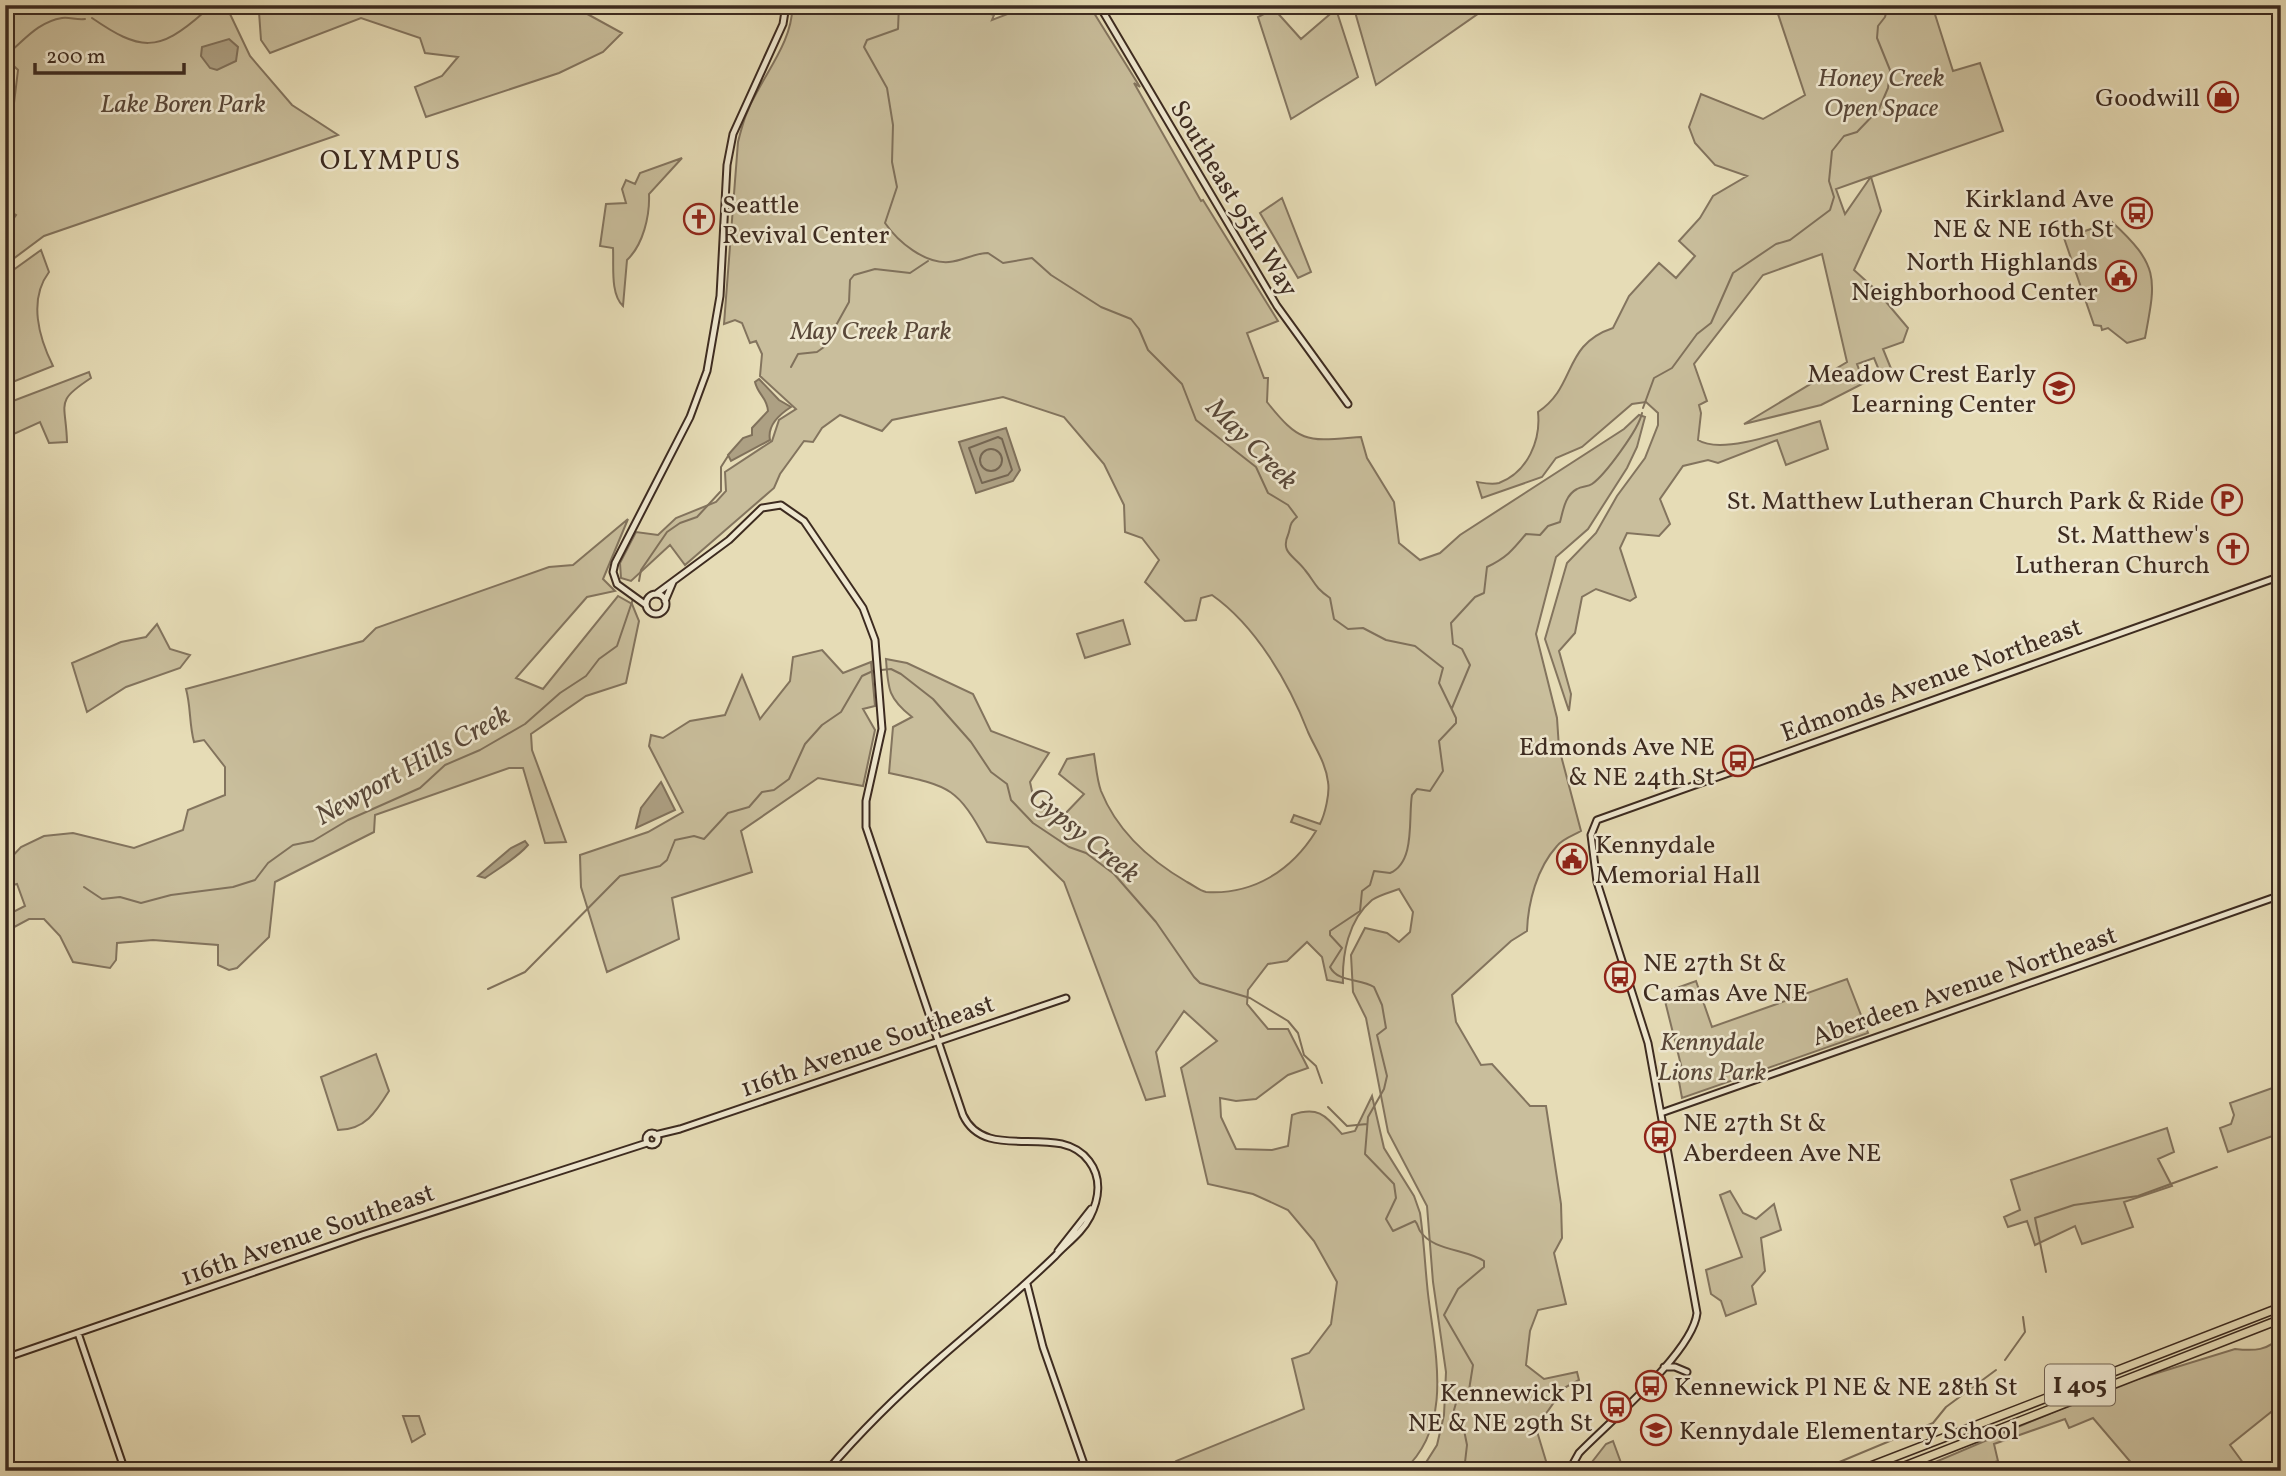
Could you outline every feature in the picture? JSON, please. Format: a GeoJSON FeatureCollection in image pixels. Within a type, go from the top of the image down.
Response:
{"type":"FeatureCollection","features":[{"type":"Feature","properties":{"kind":"highway","name":"I 405"},"geometry":{"type":"LineString","coordinates":[[1856,1471],[2281,1307]]}},
{"type":"Feature","properties":{"kind":"highway","name":"I 405"},"geometry":{"type":"LineString","coordinates":[[1892,1471],[2281,1319]]}},
{"type":"Feature","properties":{"kind":"main road"},"geometry":{"type":"LineString","coordinates":[[211,5],[250,5]]}},
{"type":"Feature","properties":{"kind":"main road"},"geometry":{"type":"LineString","coordinates":[[2271,5],[2281,8]]}},
{"type":"Feature","properties":{"kind":"street"},"geometry":{"type":"LineString","coordinates":[[675,580],[665,601],[665,608],[657,614],[651,613],[646,605],[615,580],[615,563],[690,417],[706,371],[720,296],[730,147],[738,118],[783,24],[786,5]]}},
{"type":"Feature","properties":{"kind":"street","name":"Southeast 95th Way"},"geometry":{"type":"LineString","coordinates":[[1098,5],[1277,306],[1348,404]]}},
{"type":"Feature","properties":{"kind":"street"},"geometry":{"type":"LineString","coordinates":[[646,605],[653,595],[736,534],[762,508],[781,505],[796,513],[817,538],[863,608],[877,652],[881,740],[865,807],[866,827],[960,1108],[970,1128],[988,1138],[1056,1144],[1078,1150],[1096,1174],[1098,1196],[1077,1236],[1027,1284],[939,1360],[827,1471]]}},
{"type":"Feature","properties":{"kind":"street","name":"Edmonds Avenue Northeast"},"geometry":{"type":"LineString","coordinates":[[1661,1113],[1648,1044],[1599,892],[1592,847],[1592,829],[1595,822],[1607,814],[2281,576]]}},
{"type":"Feature","properties":{"kind":"street"},"geometry":{"type":"LineString","coordinates":[[626,589],[653,595],[665,601]]}},
{"type":"Feature","properties":{"kind":"street","name":"Aberdeen Avenue Northeast"},"geometry":{"type":"LineString","coordinates":[[1661,1113],[2281,895]]}},
{"type":"Feature","properties":{"kind":"street","name":"116th Avenue Southeast"},"geometry":{"type":"LineString","coordinates":[[5,1358],[1066,998]]}},
{"type":"Feature","properties":{"kind":"street"},"geometry":{"type":"LineString","coordinates":[[1569,1471],[1579,1452],[1664,1367],[1688,1339],[1696,1322],[1696,1301],[1661,1113]]}},
{"type":"Feature","properties":{"kind":"street","name":"116th Avenue Southeast"},"geometry":{"type":"LineString","coordinates":[[647,1140],[652,1145],[656,1138]]}},
{"type":"Feature","properties":{"kind":"street"},"geometry":{"type":"LineString","coordinates":[[1027,1284],[1044,1347],[1085,1467],[1073,1471]]}},
{"type":"Feature","properties":{"kind":"street"},"geometry":{"type":"LineString","coordinates":[[78,1333],[125,1471]]}},
{"type":"Feature","properties":{"kind":"street"},"geometry":{"type":"LineString","coordinates":[[1664,1367],[1675,1367],[1687,1372]]}},
{"type":"Feature","properties":{"kind":"green space","name":"Lake Boren Park"},"geometry":{"type":"Polygon","coordinates":[[[21,5],[181,5],[230,14],[250,56],[292,105],[338,135],[44,236],[5,265],[5,231],[16,215],[5,208],[5,106],[14,103],[18,70],[5,58],[5,15],[21,5]]]}},
{"type":"Feature","properties":{"kind":"green space"},"geometry":{"type":"Polygon","coordinates":[[[278,5],[579,5],[580,10],[622,33],[603,52],[559,73],[426,117],[415,87],[442,76],[458,57],[425,53],[420,38],[361,18],[270,53],[261,40],[259,12],[278,5]]]}},
{"type":"Feature","properties":{"kind":"green space","name":"May Creek"},"geometry":{"type":"Polygon","coordinates":[[[792,5],[971,5],[973,9],[994,15],[992,20],[1031,5],[1089,5],[1140,87],[1134,83],[1201,201],[1203,200],[1278,321],[1247,333],[1264,378],[1268,378],[1267,402],[1289,426],[1307,437],[1361,437],[1367,458],[1394,502],[1399,543],[1420,560],[1440,553],[1460,535],[1624,429],[1639,415],[1645,417],[1637,447],[1627,468],[1588,529],[1556,557],[1536,634],[1557,718],[1559,748],[1581,831],[1559,844],[1544,864],[1532,897],[1527,931],[1511,941],[1452,995],[1456,1022],[1481,1065],[1492,1064],[1530,1106],[1546,1106],[1561,1204],[1562,1238],[1554,1253],[1566,1304],[1538,1310],[1530,1331],[1526,1365],[1544,1379],[1577,1372],[1579,1380],[1564,1388],[1536,1428],[1549,1471],[1435,1471],[1425,1464],[1437,1445],[1444,1415],[1446,1372],[1433,1282],[1427,1206],[1388,1132],[1366,1018],[1353,992],[1351,955],[1365,928],[1387,933],[1399,942],[1410,932],[1413,912],[1399,889],[1372,900],[1357,917],[1345,950],[1343,983],[1327,980],[1322,957],[1307,942],[1287,961],[1268,964],[1248,990],[1247,1004],[1268,1029],[1288,1029],[1308,1068],[1288,1075],[1256,1099],[1236,1101],[1220,1098],[1221,1117],[1236,1149],[1272,1150],[1288,1146],[1292,1115],[1301,1112],[1320,1114],[1342,1134],[1355,1131],[1372,1096],[1384,1148],[1414,1196],[1420,1213],[1437,1364],[1435,1411],[1429,1433],[1419,1453],[1403,1471],[1166,1471],[1176,1461],[1304,1409],[1292,1359],[1309,1353],[1331,1324],[1337,1282],[1314,1241],[1288,1210],[1253,1194],[1208,1184],[1181,1068],[1217,1041],[1184,1011],[1156,1052],[1165,1096],[1146,1100],[1064,882],[1028,847],[987,842],[967,809],[949,791],[925,781],[889,773],[893,727],[912,717],[898,704],[891,692],[886,659],[907,663],[973,694],[991,731],[1049,753],[1030,782],[1035,805],[1063,816],[1084,794],[1059,774],[1067,759],[1094,754],[1101,791],[1126,832],[1161,865],[1206,892],[1240,889],[1256,884],[1283,868],[1316,831],[1291,822],[1294,815],[1320,824],[1327,803],[1328,782],[1323,762],[1281,675],[1243,623],[1212,595],[1201,598],[1196,620],[1185,621],[1145,582],[1159,560],[1142,538],[1125,532],[1124,505],[1104,464],[1064,417],[1003,397],[892,420],[882,431],[840,415],[822,428],[813,442],[804,441],[780,474],[774,488],[685,565],[670,545],[631,581],[621,578],[620,563],[636,532],[658,535],[676,518],[716,502],[726,491],[725,472],[772,441],[779,420],[796,409],[760,376],[762,354],[756,341],[750,343],[742,323],[735,320],[724,324],[738,142],[751,104],[785,39],[792,16],[792,5]]]}},
{"type":"Feature","properties":{"kind":"green space"},"geometry":{"type":"Polygon","coordinates":[[[1353,5],[1476,5],[1479,13],[1376,85],[1353,5]]]}},
{"type":"Feature","properties":{"kind":"green space","name":"Honey Creek Open Space"},"geometry":{"type":"Polygon","coordinates":[[[1775,5],[1932,5],[1953,71],[1980,63],[2003,131],[1871,177],[1881,211],[1854,270],[1876,290],[1908,328],[1903,342],[1883,349],[1892,371],[1881,375],[1874,358],[1857,364],[1864,383],[1821,405],[1744,424],[1847,362],[1822,254],[1763,275],[1694,364],[1707,401],[1699,405],[1701,413],[1698,440],[1709,444],[1740,443],[1820,421],[1828,449],[1786,465],[1777,440],[1718,463],[1708,460],[1683,466],[1660,499],[1670,524],[1659,536],[1627,533],[1620,548],[1636,597],[1630,601],[1596,589],[1582,597],[1575,633],[1559,651],[1571,694],[1569,711],[1545,639],[1567,563],[1596,533],[1617,496],[1645,458],[1658,425],[1658,413],[1646,402],[1632,404],[1582,447],[1556,458],[1542,477],[1482,498],[1477,482],[1499,483],[1518,471],[1535,444],[1538,412],[1559,390],[1577,355],[1597,335],[1613,328],[1629,296],[1659,263],[1676,278],[1695,256],[1679,241],[1700,218],[1713,196],[1747,176],[1715,165],[1695,143],[1689,127],[1701,94],[1763,119],[1805,95],[1775,5]],[[1870,178],[1836,189],[1845,214],[1870,178]]]}},
{"type":"Feature","properties":{"kind":"green space"},"geometry":{"type":"Polygon","coordinates":[[[1274,9],[1301,39],[1336,9],[1358,77],[1291,119],[1258,17],[1274,9]]]}},
{"type":"Feature","properties":{"kind":"green space"},"geometry":{"type":"Polygon","coordinates":[[[682,158],[649,194],[644,230],[633,254],[627,260],[623,306],[614,287],[613,248],[600,246],[606,204],[626,203],[622,189],[626,180],[635,184],[640,173],[682,158]]]}},
{"type":"Feature","properties":{"kind":"green space"},"geometry":{"type":"Polygon","coordinates":[[[1282,198],[1311,272],[1298,278],[1260,213],[1282,198]]]}},
{"type":"Feature","properties":{"kind":"green space"},"geometry":{"type":"Polygon","coordinates":[[[2112,222],[2139,250],[2151,274],[2151,301],[2145,338],[2127,343],[2108,328],[2102,330],[2101,326],[2094,325],[2064,238],[2112,222]]]}},
{"type":"Feature","properties":{"kind":"green space"},"geometry":{"type":"Polygon","coordinates":[[[41,250],[49,272],[39,295],[38,319],[53,366],[5,385],[5,276],[41,250]]]}},
{"type":"Feature","properties":{"kind":"green space"},"geometry":{"type":"Polygon","coordinates":[[[89,372],[91,378],[67,398],[65,404],[67,442],[49,443],[40,422],[5,438],[5,404],[89,372]]]}},
{"type":"Feature","properties":{"kind":"green space"},"geometry":{"type":"Polygon","coordinates":[[[628,519],[603,579],[615,591],[587,597],[516,678],[543,689],[618,596],[632,604],[639,621],[626,683],[586,696],[531,734],[532,750],[566,842],[545,843],[523,768],[509,768],[375,815],[374,832],[275,882],[269,937],[237,968],[229,970],[218,965],[218,945],[153,940],[117,943],[116,960],[110,968],[73,962],[60,936],[44,919],[29,919],[5,932],[5,916],[25,906],[17,884],[5,887],[5,864],[21,847],[44,836],[73,833],[134,848],[183,830],[188,810],[225,795],[225,767],[204,740],[194,742],[186,689],[363,641],[376,628],[549,567],[573,565],[628,519]]]}},
{"type":"Feature","properties":{"kind":"green space"},"geometry":{"type":"Polygon","coordinates":[[[1123,620],[1130,644],[1085,658],[1077,634],[1123,620]]]}},
{"type":"Feature","properties":{"kind":"green space"},"geometry":{"type":"Polygon","coordinates":[[[157,624],[170,649],[190,655],[180,668],[126,687],[87,712],[72,663],[121,642],[146,637],[157,624]]]}},
{"type":"Feature","properties":{"kind":"green space"},"geometry":{"type":"Polygon","coordinates":[[[822,650],[843,673],[871,662],[875,706],[863,709],[875,730],[863,786],[818,778],[741,831],[752,872],[672,898],[679,939],[607,972],[581,887],[580,855],[648,832],[683,812],[649,746],[651,735],[663,738],[690,721],[725,715],[742,675],[760,719],[790,681],[793,657],[822,650]]]}},
{"type":"Feature","properties":{"kind":"green space","name":"Kennydale Lions Park"},"geometry":{"type":"Polygon","coordinates":[[[1847,979],[1868,1033],[1682,1098],[1678,1076],[1683,1073],[1663,993],[1696,981],[1712,1027],[1847,979]]]}},
{"type":"Feature","properties":{"kind":"green space"},"geometry":{"type":"Polygon","coordinates":[[[376,1054],[389,1091],[374,1113],[363,1123],[338,1130],[321,1077],[376,1054]]]}},
{"type":"Feature","properties":{"kind":"green space"},"geometry":{"type":"Polygon","coordinates":[[[2281,1085],[2281,1133],[2228,1152],[2220,1128],[2231,1124],[2234,1115],[2230,1103],[2281,1085]]]}},
{"type":"Feature","properties":{"kind":"green space"},"geometry":{"type":"Polygon","coordinates":[[[2167,1128],[2174,1152],[2158,1159],[2172,1186],[2124,1202],[2133,1227],[2082,1244],[2075,1226],[2035,1245],[2027,1221],[2008,1227],[2004,1217],[2020,1210],[2011,1180],[2167,1128]]]}},
{"type":"Feature","properties":{"kind":"green space"},"geometry":{"type":"Polygon","coordinates":[[[1730,1191],[1743,1213],[1756,1219],[1774,1204],[1781,1230],[1761,1238],[1765,1271],[1752,1286],[1756,1304],[1726,1316],[1721,1301],[1711,1294],[1706,1270],[1742,1257],[1720,1195],[1730,1191]]]}},
{"type":"Feature","properties":{"kind":"green space"},"geometry":{"type":"Polygon","coordinates":[[[2281,1336],[2281,1404],[2230,1445],[2249,1471],[2133,1471],[2134,1466],[2093,1418],[2069,1428],[2065,1419],[1994,1444],[1998,1461],[1984,1466],[1985,1471],[1974,1471],[1968,1467],[1950,1471],[1947,1466],[1936,1469],[1933,1463],[2115,1386],[2235,1349],[2254,1350],[2266,1347],[2281,1336]]]}},
{"type":"Feature","properties":{"kind":"green space"},"geometry":{"type":"Polygon","coordinates":[[[403,1416],[419,1416],[425,1434],[412,1442],[403,1416]]]}},
{"type":"Feature","properties":{"kind":"green space"},"geometry":{"type":"Polygon","coordinates":[[[1613,1441],[1624,1471],[1585,1471],[1606,1444],[1613,1441]]]}},
{"type":"Feature","properties":{"kind":"water"},"geometry":{"type":"Polygon","coordinates":[[[229,39],[238,47],[236,61],[217,70],[210,68],[201,56],[202,47],[229,39]]]}},
{"type":"Feature","properties":{"kind":"water"},"geometry":{"type":"Polygon","coordinates":[[[759,379],[779,400],[791,407],[772,425],[770,440],[731,461],[728,455],[743,438],[752,435],[752,428],[768,411],[755,382],[759,379]]]}},
{"type":"Feature","properties":{"kind":"water"},"geometry":{"type":"Polygon","coordinates":[[[1006,428],[1020,470],[1013,481],[976,493],[959,442],[1006,428]]]}},
{"type":"Feature","properties":{"kind":"water"},"geometry":{"type":"Polygon","coordinates":[[[661,782],[675,810],[636,828],[641,808],[661,782]]]}},
{"type":"Feature","properties":{"kind":"water"},"geometry":{"type":"Polygon","coordinates":[[[525,841],[528,845],[513,859],[485,878],[478,876],[511,848],[525,841]]]}},
{"type":"Feature","properties":{"kind":"waterway"},"geometry":{"type":"LineString","coordinates":[[272,12],[294,5]]}},
{"type":"Feature","properties":{"kind":"waterway","name":"May Creek"},"geometry":{"type":"LineString","coordinates":[[899,5],[898,29],[867,40],[864,47],[887,88],[893,125],[892,162],[897,187],[885,223],[890,230],[922,256],[940,262],[988,253],[1003,263],[1032,258],[1051,275],[1101,307],[1131,319],[1139,329],[1148,350],[1182,384],[1196,420],[1256,467],[1268,493],[1288,505],[1297,517],[1291,525],[1286,541],[1287,550],[1330,598],[1334,619],[1348,629],[1363,628],[1386,640],[1415,646],[1443,668],[1439,683],[1456,718],[1456,723],[1439,741],[1443,771],[1430,791],[1417,789],[1412,795],[1409,838],[1404,859],[1390,873],[1374,871],[1370,885],[1362,891],[1360,911],[1330,931],[1330,935],[1342,948],[1330,967],[1338,976],[1374,987],[1382,1005],[1386,1028],[1377,1035],[1387,1076],[1384,1089],[1368,1117],[1365,1154],[1394,1184],[1396,1198],[1386,1219],[1393,1231],[1415,1221],[1426,1238],[1484,1261],[1484,1267],[1458,1289],[1444,1315],[1473,1365],[1469,1390],[1458,1396],[1454,1410],[1464,1430],[1467,1445],[1464,1471]]}},
{"type":"Feature","properties":{"kind":"waterway"},"geometry":{"type":"LineString","coordinates":[[1643,408],[1654,378],[1672,368],[1697,334],[1711,323],[1733,273],[1776,244],[1790,240],[1830,210],[1834,197],[1829,181],[1832,151],[1844,136],[1857,132],[1879,109],[1888,88],[1890,70],[1877,38],[1878,26],[1885,17],[1888,5]]}},
{"type":"Feature","properties":{"kind":"waterway"},"geometry":{"type":"LineString","coordinates":[[92,18],[123,37],[149,43],[173,35],[203,13]]}},
{"type":"Feature","properties":{"kind":"waterway"},"geometry":{"type":"LineString","coordinates":[[5,56],[31,33],[53,20],[85,19]]}},
{"type":"Feature","properties":{"kind":"waterway","name":"Newport Hills Creek"},"geometry":{"type":"LineString","coordinates":[[791,367],[798,354],[817,352],[824,347],[849,302],[850,280],[854,275],[875,269],[910,273],[928,261]]}},
{"type":"Feature","properties":{"kind":"waterway"},"geometry":{"type":"LineString","coordinates":[[1452,708],[1470,665],[1462,649],[1453,644],[1451,623],[1475,597],[1484,593],[1487,567],[1508,554],[1526,534],[1540,535],[1548,526],[1560,522],[1570,495],[1577,489],[1592,484],[1605,471],[1621,451],[1642,413]]}},
{"type":"Feature","properties":{"kind":"waterway","name":"Newport Hills Creek"},"geometry":{"type":"LineString","coordinates":[[639,581],[641,570],[667,532],[680,523],[697,517],[721,491],[721,467],[728,456]]}},
{"type":"Feature","properties":{"kind":"waterway","name":"Newport Hills Creek"},"geometry":{"type":"LineString","coordinates":[[84,887],[102,899],[120,897],[141,903],[171,895],[233,887],[255,880],[268,863],[293,845],[313,841],[348,820],[420,788],[445,765],[480,750],[525,724],[560,693],[586,676],[599,659],[617,646],[633,599]]}},
{"type":"Feature","properties":{"kind":"waterway","name":"Gypsy Creek"},"geometry":{"type":"LineString","coordinates":[[881,670],[891,669],[901,674],[933,699],[971,742],[991,772],[1007,784],[1011,800],[1033,823],[1069,847],[1086,853],[1114,874],[1156,922],[1200,983],[1250,998],[1288,1021],[1298,1033],[1304,1055],[1316,1066],[1322,1083]]}},
{"type":"Feature","properties":{"kind":"waterway","name":"Gypsy Creek"},"geometry":{"type":"LineString","coordinates":[[488,989],[525,972],[620,876],[660,866],[667,860],[675,840],[694,836],[704,839],[728,813],[749,807],[762,792],[774,790],[789,779],[805,744],[822,725],[841,712],[862,676],[875,670]]}},
{"type":"Feature","properties":{"kind":"waterway","name":"Gypsy Creek"},"geometry":{"type":"LineString","coordinates":[[1328,1107],[1347,1126],[1367,1124]]}},
{"type":"Feature","properties":{"kind":"waterway"},"geometry":{"type":"LineString","coordinates":[[2046,1272],[2035,1218],[2074,1205],[2138,1196],[2217,1167]]}},
{"type":"Feature","properties":{"kind":"waterway"},"geometry":{"type":"LineString","coordinates":[[2005,1360],[2025,1332],[2023,1317]]}},
{"type":"Feature","properties":{"kind":"waterway"},"geometry":{"type":"LineString","coordinates":[[1825,1468],[1933,1423],[1946,1407],[1996,1370]]}},
{"type":"Feature","properties":{"kind":"place","name":"Goodwill"},"geometry":{"type":"Point","coordinates":[2223,97]}},
{"type":"Feature","properties":{"kind":"place","name":"Kirkland Ave NE & NE 16th St"},"geometry":{"type":"Point","coordinates":[2137,213]}},
{"type":"Feature","properties":{"kind":"place","name":"Seattle Revival Center"},"geometry":{"type":"Point","coordinates":[699,219]}},
{"type":"Feature","properties":{"kind":"place","name":"North Highlands Neighborhood Center"},"geometry":{"type":"Point","coordinates":[2121,276]}},
{"type":"Feature","properties":{"kind":"place","name":"Meadow Crest Early Learning Center"},"geometry":{"type":"Point","coordinates":[2059,388]}},
{"type":"Feature","properties":{"kind":"place","name":"St. Matthew Lutheran Church Park & Ride"},"geometry":{"type":"Point","coordinates":[2227,500]}},
{"type":"Feature","properties":{"kind":"place","name":"St. Matthew's Lutheran Church"},"geometry":{"type":"Point","coordinates":[2233,549]}},
{"type":"Feature","properties":{"kind":"place","name":"Edmonds Ave NE & NE 24th St"},"geometry":{"type":"Point","coordinates":[1738,761]}},
{"type":"Feature","properties":{"kind":"place","name":"Kennydale Memorial Hall"},"geometry":{"type":"Point","coordinates":[1572,859]}},
{"type":"Feature","properties":{"kind":"place","name":"NE 27th St & Camas Ave NE"},"geometry":{"type":"Point","coordinates":[1620,977]}},
{"type":"Feature","properties":{"kind":"place","name":"NE 27th St & Aberdeen Ave NE"},"geometry":{"type":"Point","coordinates":[1660,1137]}},
{"type":"Feature","properties":{"kind":"place","name":"Kennewick Pl NE & NE 28th St"},"geometry":{"type":"Point","coordinates":[1651,1386]}},
{"type":"Feature","properties":{"kind":"place","name":"Kennewick Pl NE & NE 29th St"},"geometry":{"type":"Point","coordinates":[1616,1407]}},
{"type":"Feature","properties":{"kind":"place","name":"Kennydale Elementary School"},"geometry":{"type":"Point","coordinates":[1656,1430]}},
{"type":"Feature","properties":{"kind":"district","name":"OLYMPUS"},"geometry":{"type":"Point","coordinates":[391,159]}},
{"type":"Feature","properties":{"kind":"park label","name":"May Creek Park"},"geometry":{"type":"Point","coordinates":[871,330]}}]}
